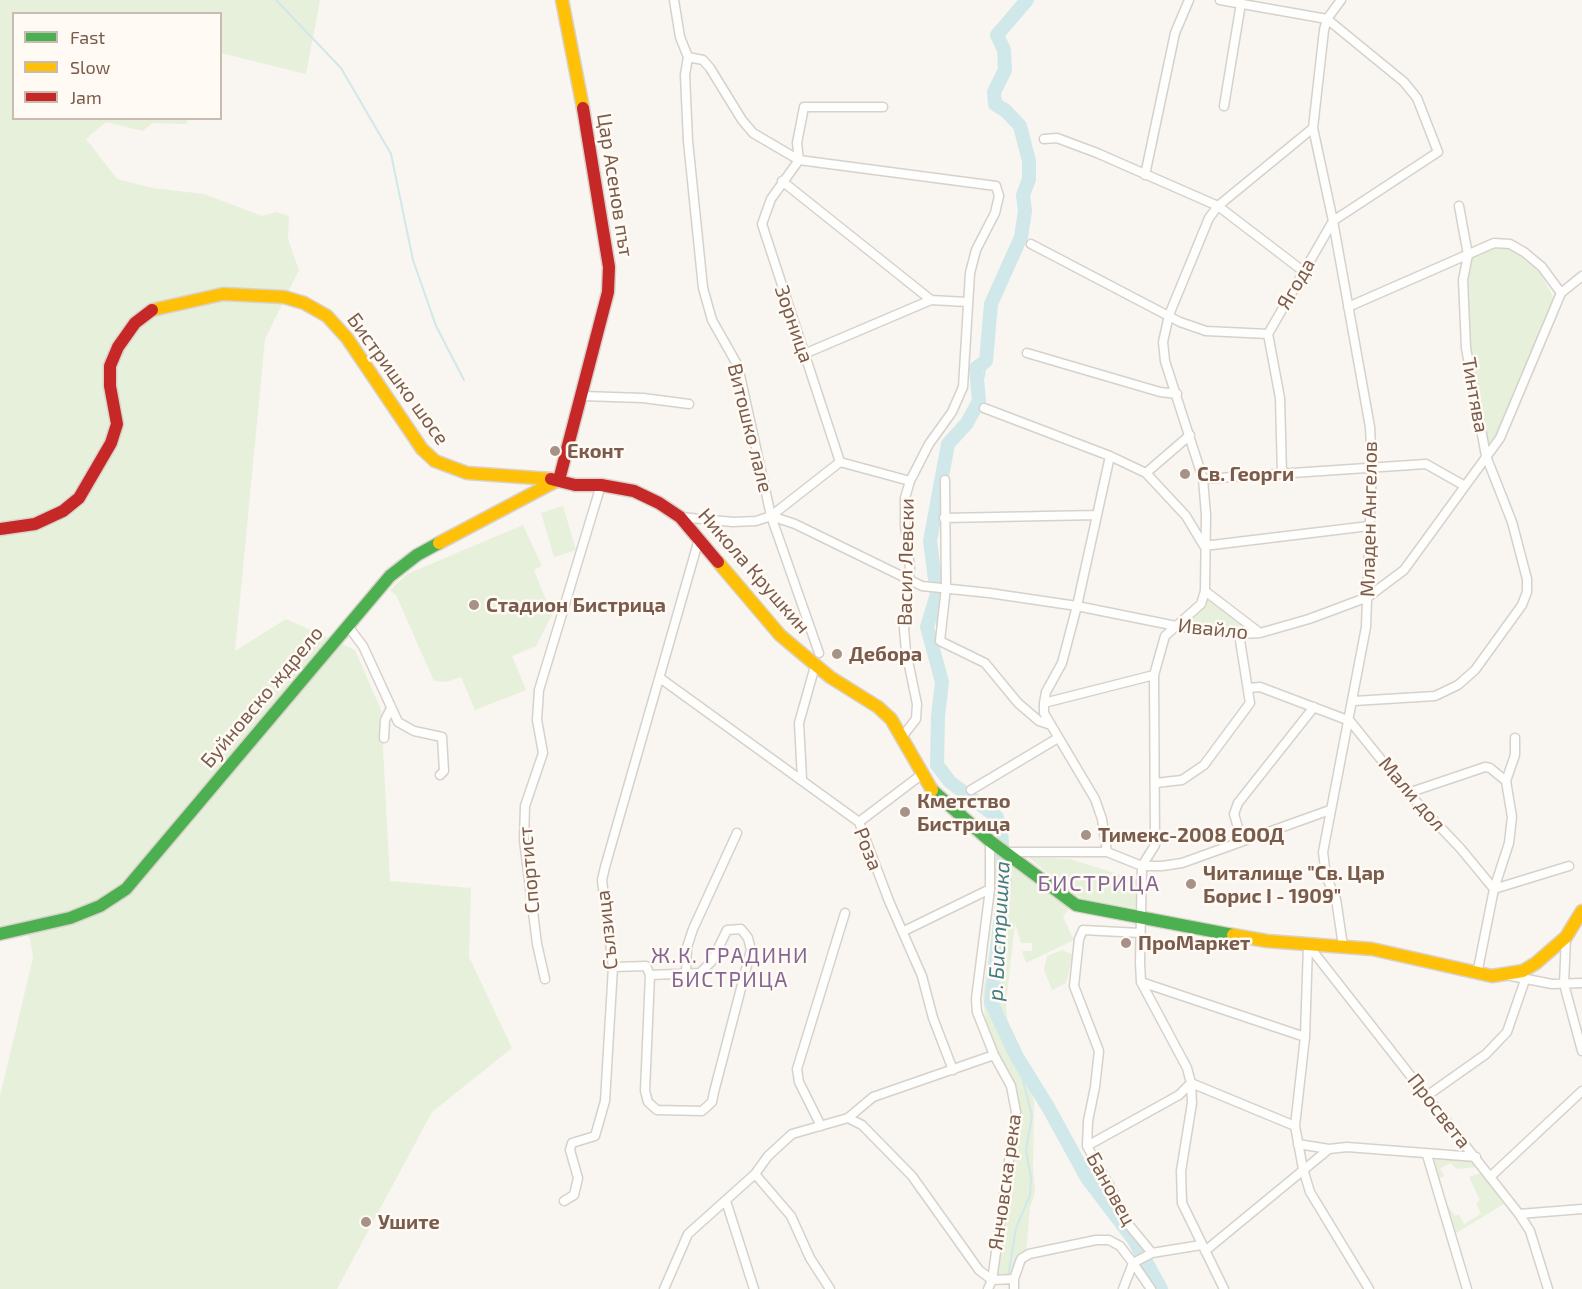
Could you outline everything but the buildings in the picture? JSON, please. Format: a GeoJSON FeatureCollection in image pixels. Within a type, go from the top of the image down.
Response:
{"type":"FeatureCollection","features":[{"type":"Feature","properties":{"kind":"street","name":"Цар Асенов път"},"geometry":{"type":"LineString","coordinates":[[559,480],[608,292],[609,267],[592,157],[562,0]]}},
{"type":"Feature","properties":{"kind":"street"},"geometry":{"type":"LineString","coordinates":[[674,0],[680,37],[688,57],[703,60],[710,68],[742,120],[753,133],[799,160]]}},
{"type":"Feature","properties":{"kind":"street"},"geometry":{"type":"LineString","coordinates":[[1145,175],[1175,33],[1190,0]]}},
{"type":"Feature","properties":{"kind":"street"},"geometry":{"type":"LineString","coordinates":[[1220,0],[1328,19],[1341,0]]}},
{"type":"Feature","properties":{"kind":"street"},"geometry":{"type":"LineString","coordinates":[[1224,106],[1241,3]]}},
{"type":"Feature","properties":{"kind":"street","name":"Младен Ангелов"},"geometry":{"type":"LineString","coordinates":[[1328,19],[1313,128],[1333,221],[1370,427],[1372,466],[1366,627],[1350,722],[1323,852],[1326,876],[1336,898],[1343,946]]}},
{"type":"Feature","properties":{"kind":"street","name":"Ягода"},"geometry":{"type":"LineString","coordinates":[[1268,334],[1333,221],[1438,152],[1417,98],[1404,82],[1328,19]]}},
{"type":"Feature","properties":{"kind":"street","name":"Витошко лале"},"geometry":{"type":"LineString","coordinates":[[688,57],[685,75],[688,130],[703,288],[712,320],[738,366],[771,516],[819,653]]}},
{"type":"Feature","properties":{"kind":"street"},"geometry":{"type":"LineString","coordinates":[[799,160],[797,143],[804,107],[883,107]]}},
{"type":"Feature","properties":{"kind":"street"},"geometry":{"type":"LineString","coordinates":[[1224,1289],[1182,1203],[1180,1185],[1192,1102],[1187,1068],[1141,982],[1140,933],[1143,866],[1155,844],[1154,675],[1166,636],[1202,604],[1205,591],[1206,515],[1203,479],[1165,361],[1163,342],[1169,315],[1209,218],[1218,206],[1313,128]]}},
{"type":"Feature","properties":{"kind":"street"},"geometry":{"type":"LineString","coordinates":[[1044,139],[1057,138],[1097,153],[1218,206],[1304,271]]}},
{"type":"Feature","properties":{"kind":"street","name":"Зорница"},"geometry":{"type":"LineString","coordinates":[[799,160],[782,181],[764,214],[763,233],[840,462]]}},
{"type":"Feature","properties":{"kind":"street","name":"Васил Левски"},"geometry":{"type":"LineString","coordinates":[[799,160],[996,186],[999,196],[995,213],[976,250],[967,302],[967,356],[963,387],[952,412],[929,444],[909,481],[905,498],[910,580],[904,628],[906,651],[917,704],[916,719],[902,737]]}},
{"type":"Feature","properties":{"kind":"street"},"geometry":{"type":"LineString","coordinates":[[782,181],[931,300]]}},
{"type":"Feature","properties":{"kind":"street","name":"Тинтява"},"geometry":{"type":"LineString","coordinates":[[1354,701],[1435,696],[1458,685],[1475,670],[1522,605],[1527,592],[1527,579],[1512,522],[1486,456],[1466,348],[1463,280],[1468,255],[1459,206]]}},
{"type":"Feature","properties":{"kind":"street"},"geometry":{"type":"LineString","coordinates":[[1348,307],[1494,243],[1510,244],[1542,267],[1561,293]]}},
{"type":"Feature","properties":{"kind":"street"},"geometry":{"type":"LineString","coordinates":[[1031,244],[1169,315],[1206,331],[1268,334],[1280,398],[1282,474]]}},
{"type":"Feature","properties":{"kind":"street","name":"Ивайло"},"geometry":{"type":"LineString","coordinates":[[771,516],[805,528],[922,586],[946,587],[1077,606],[1176,626],[1239,634],[1260,633],[1309,619],[1368,597],[1404,570],[1500,438],[1561,293],[1582,276]]}},
{"type":"Feature","properties":{"kind":"street","name":"Бистришко шосе"},"geometry":{"type":"LineString","coordinates":[[0,529],[35,524],[63,511],[79,498],[111,443],[117,423],[116,405],[110,386],[110,366],[118,347],[135,323],[154,309],[223,294],[284,297],[304,303],[327,316],[347,338],[422,449],[435,461],[448,468],[467,473],[559,480]]}},
{"type":"Feature","properties":{"kind":"street"},"geometry":{"type":"LineString","coordinates":[[804,354],[931,300],[967,302]]}},
{"type":"Feature","properties":{"kind":"street"},"geometry":{"type":"LineString","coordinates":[[1027,353],[1161,392],[1177,394]]}},
{"type":"Feature","properties":{"kind":"street"},"geometry":{"type":"LineString","coordinates":[[582,396],[643,398],[689,404]]}},
{"type":"Feature","properties":{"kind":"street"},"geometry":{"type":"LineString","coordinates":[[984,408],[1146,472],[1186,516],[1204,546]]}},
{"type":"Feature","properties":{"kind":"street"},"geometry":{"type":"LineString","coordinates":[[1146,472],[1190,435]]}},
{"type":"Feature","properties":{"kind":"street"},"geometry":{"type":"LineString","coordinates":[[1107,852],[1102,819],[1095,799],[1044,713],[1044,703],[1046,692],[1062,663],[1110,456]]}},
{"type":"Feature","properties":{"kind":"street"},"geometry":{"type":"LineString","coordinates":[[680,517],[733,522],[756,521],[771,516],[840,462],[909,481]]}},
{"type":"Feature","properties":{"kind":"street"},"geometry":{"type":"LineString","coordinates":[[1203,479],[1426,464],[1464,486]]}},
{"type":"Feature","properties":{"kind":"street","name":"Никола Крушкин"},"geometry":{"type":"LineString","coordinates":[[559,480],[575,485],[601,485],[634,491],[659,502],[680,517],[757,610],[815,666],[891,718],[921,775],[939,797],[991,842],[1076,905],[1141,919]]}},
{"type":"Feature","properties":{"kind":"street","name":"Буйновско ждрело"},"geometry":{"type":"LineString","coordinates":[[0,934],[70,918],[100,906],[126,889],[390,576],[417,555],[559,480]]}},
{"type":"Feature","properties":{"kind":"street","name":"Васил Левски"},"geometry":{"type":"LineString","coordinates":[[945,480],[946,587],[940,641],[985,663],[1018,703],[1039,721],[1051,725]]}},
{"type":"Feature","properties":{"kind":"street","name":"Спортист"},"geometry":{"type":"LineString","coordinates":[[545,979],[537,944],[524,840],[525,806],[543,753],[536,704],[601,485]]}},
{"type":"Feature","properties":{"kind":"street"},"geometry":{"type":"LineString","coordinates":[[944,518],[1098,515]]}},
{"type":"Feature","properties":{"kind":"street"},"geometry":{"type":"LineString","coordinates":[[1204,546],[1369,526]]}},
{"type":"Feature","properties":{"kind":"street","name":"Сълзица"},"geometry":{"type":"LineString","coordinates":[[564,1201],[574,1195],[578,1178],[570,1150],[572,1143],[595,1136],[605,1101],[613,967],[602,880],[604,867],[699,539]]}},
{"type":"Feature","properties":{"kind":"street"},"geometry":{"type":"LineString","coordinates":[[1205,591],[1260,633]]}},
{"type":"Feature","properties":{"kind":"street"},"geometry":{"type":"LineString","coordinates":[[347,625],[363,646],[390,710],[398,722],[407,728],[442,737],[444,771],[440,775]]}},
{"type":"Feature","properties":{"kind":"street"},"geometry":{"type":"LineString","coordinates":[[1156,783],[1182,780],[1204,765],[1250,703],[1239,634]]}},
{"type":"Feature","properties":{"kind":"street"},"geometry":{"type":"LineString","coordinates":[[802,779],[799,723],[815,666]]}},
{"type":"Feature","properties":{"kind":"street"},"geometry":{"type":"LineString","coordinates":[[1044,703],[1154,675]]}},
{"type":"Feature","properties":{"kind":"street","name":"Роза"},"geometry":{"type":"LineString","coordinates":[[660,678],[859,822],[889,901],[922,976],[933,1018],[953,1070]]}},
{"type":"Feature","properties":{"kind":"street","name":"Мали дол"},"geometry":{"type":"LineString","coordinates":[[1248,688],[1260,687],[1350,722],[1408,793],[1461,849],[1494,889]]}},
{"type":"Feature","properties":{"kind":"street"},"geometry":{"type":"LineString","coordinates":[[1242,841],[1234,814],[1238,803],[1314,707]]}},
{"type":"Feature","properties":{"kind":"street"},"geometry":{"type":"LineString","coordinates":[[384,738],[385,720],[390,710]]}},
{"type":"Feature","properties":{"kind":"street"},"geometry":{"type":"LineString","coordinates":[[971,790],[1058,738]]}},
{"type":"Feature","properties":{"kind":"street"},"geometry":{"type":"LineString","coordinates":[[1477,974],[1494,889],[1509,843],[1512,817],[1506,781],[1515,755],[1515,738]]}},
{"type":"Feature","properties":{"kind":"street"},"geometry":{"type":"LineString","coordinates":[[1408,793],[1485,767],[1491,768],[1506,781]]}},
{"type":"Feature","properties":{"kind":"street"},"geometry":{"type":"LineString","coordinates":[[859,822],[921,775]]}},
{"type":"Feature","properties":{"kind":"street"},"geometry":{"type":"LineString","coordinates":[[1005,852],[1107,852],[1143,866],[1182,863],[1330,810]]}},
{"type":"Feature","properties":{"kind":"street"},"geometry":{"type":"LineString","coordinates":[[686,974],[687,947],[693,929],[737,833]]}},
{"type":"Feature","properties":{"kind":"street","name":"Янчовска река"},"geometry":{"type":"LineString","coordinates":[[991,842],[990,889],[976,999],[977,1012],[994,1055],[1011,1086],[1016,1112],[992,1283]]}},
{"type":"Feature","properties":{"kind":"street"},"geometry":{"type":"LineString","coordinates":[[1494,889],[1569,866]]}},
{"type":"Feature","properties":{"kind":"street"},"geometry":{"type":"LineString","coordinates":[[904,931],[990,889]]}},
{"type":"Feature","properties":{"kind":"street"},"geometry":{"type":"LineString","coordinates":[[1506,975],[1523,971],[1536,963],[1566,937],[1582,911]]}},
{"type":"Feature","properties":{"kind":"street"},"geometry":{"type":"LineString","coordinates":[[821,1126],[799,1082],[796,1069],[845,913]]}},
{"type":"Feature","properties":{"kind":"street"},"geometry":{"type":"LineString","coordinates":[[1141,919],[1267,941],[1343,946],[1388,952],[1477,974],[1506,975],[1525,980],[1564,984],[1582,983]]}},
{"type":"Feature","properties":{"kind":"street"},"geometry":{"type":"LineString","coordinates":[[613,967],[646,966],[650,975],[645,1091],[648,1102],[657,1110],[702,1111],[712,1102],[751,950],[748,938],[741,929],[727,930],[706,969],[686,974],[650,975]]}},
{"type":"Feature","properties":{"kind":"street","name":"Бановец"},"geometry":{"type":"LineString","coordinates":[[1140,933],[1083,930],[1079,939],[1074,986],[1099,1051],[1088,1121],[1087,1146],[1124,1219],[1149,1254]]}},
{"type":"Feature","properties":{"kind":"street"},"geometry":{"type":"LineString","coordinates":[[1566,937],[1564,984],[1582,1051]]}},
{"type":"Feature","properties":{"kind":"street"},"geometry":{"type":"LineString","coordinates":[[1308,945],[1305,1037],[1295,1126],[1298,1144],[1310,1192],[1369,1289]]}},
{"type":"Feature","properties":{"kind":"street","name":"Просвета"},"geometry":{"type":"LineString","coordinates":[[1308,945],[1428,1095],[1519,1214],[1530,1231],[1548,1289]]}},
{"type":"Feature","properties":{"kind":"street"},"geometry":{"type":"LineString","coordinates":[[1428,1095],[1486,1054],[1507,1032],[1525,980]]}},
{"type":"Feature","properties":{"kind":"street"},"geometry":{"type":"LineString","coordinates":[[1141,982],[1305,1037]]}},
{"type":"Feature","properties":{"kind":"street"},"geometry":{"type":"LineString","coordinates":[[664,1289],[688,1234],[726,1201],[792,1134],[848,1118],[873,1097],[994,1055]]}},
{"type":"Feature","properties":{"kind":"street"},"geometry":{"type":"LineString","coordinates":[[1087,1146],[1179,1095],[1191,1083]]}},
{"type":"Feature","properties":{"kind":"street"},"geometry":{"type":"LineString","coordinates":[[1191,1083],[1295,1126]]}},
{"type":"Feature","properties":{"kind":"street"},"geometry":{"type":"LineString","coordinates":[[1490,1177],[1582,1091]]}},
{"type":"Feature","properties":{"kind":"street"},"geometry":{"type":"LineString","coordinates":[[848,1118],[862,1125],[912,1176],[979,1270],[992,1283],[1012,1280],[1021,1259],[1029,1254],[1096,1240],[1109,1240],[1120,1246],[1151,1289]]}},
{"type":"Feature","properties":{"kind":"street"},"geometry":{"type":"LineString","coordinates":[[1298,1144],[1329,1149],[1347,1147],[1476,1157]]}},
{"type":"Feature","properties":{"kind":"street"},"geometry":{"type":"LineString","coordinates":[[1123,1289],[1133,1263],[1149,1254],[1203,1248],[1329,1149]]}},
{"type":"Feature","properties":{"kind":"street"},"geometry":{"type":"LineString","coordinates":[[1427,1155],[1467,1289]]}},
{"type":"Feature","properties":{"kind":"street"},"geometry":{"type":"LineString","coordinates":[[754,1174],[791,1216],[810,1258],[830,1289]]}},
{"type":"Feature","properties":{"kind":"street"},"geometry":{"type":"LineString","coordinates":[[726,1201],[754,1289]]}},
{"type":"Feature","properties":{"kind":"street"},"geometry":{"type":"LineString","coordinates":[[1519,1214],[1582,1209]]}},
{"type":"Feature","properties":{"kind":"street","name":"Янчовска река"},"geometry":{"type":"LineString","coordinates":[[1012,1280],[1014,1289]]}},
{"type":"Feature","properties":{"kind":"green space"},"geometry":{"type":"Polygon","coordinates":[[[0,0],[320,0],[306,74],[222,53],[222,12],[12,12],[12,120],[188,120],[186,124],[152,123],[143,131],[106,122],[86,139],[117,179],[152,188],[204,194],[262,216],[276,212],[289,216],[288,239],[299,270],[265,339],[235,651],[286,619],[355,650],[381,710],[390,881],[471,888],[469,957],[512,1048],[432,1112],[337,1289],[0,1289],[0,1096],[33,958],[30,938],[10,924],[0,928],[0,0]]]}},
{"type":"Feature","properties":{"kind":"green space"},"geometry":{"type":"Polygon","coordinates":[[[1494,247],[1512,249],[1540,273],[1554,298],[1495,440],[1487,443],[1470,346],[1467,279],[1472,257],[1494,247]]]}},
{"type":"Feature","properties":{"kind":"green space"},"geometry":{"type":"Polygon","coordinates":[[[563,506],[576,550],[554,557],[541,513],[563,506]]]}},
{"type":"Feature","properties":{"kind":"green space","name":"Стадион Бистрица"},"geometry":{"type":"Polygon","coordinates":[[[523,525],[542,566],[534,570],[552,615],[536,646],[512,656],[526,690],[475,710],[461,677],[446,682],[434,681],[396,595],[390,590],[407,574],[523,525]]]}},
{"type":"Feature","properties":{"kind":"green space"},"geometry":{"type":"Polygon","coordinates":[[[1205,591],[1260,633],[1176,626],[1201,604],[1205,591]]]}},
{"type":"Feature","properties":{"kind":"green space"},"geometry":{"type":"Polygon","coordinates":[[[993,849],[1069,908],[1063,917],[1074,940],[1026,963],[1022,951],[1032,951],[1032,943],[1021,943],[1015,923],[1006,1003],[1007,1019],[1034,1101],[1035,1192],[1030,1207],[1026,1253],[1012,1275],[995,1275],[1019,1098],[986,1027],[983,995],[995,910],[993,849]]]}},
{"type":"Feature","properties":{"kind":"green space"},"geometry":{"type":"Polygon","coordinates":[[[1028,857],[1070,859],[1137,880],[1136,908],[1085,900],[1068,890],[1028,857]]]}},
{"type":"Feature","properties":{"kind":"green space"},"geometry":{"type":"Polygon","coordinates":[[[1062,950],[1073,955],[1066,983],[1052,990],[1044,970],[1047,956],[1062,950]]]}},
{"type":"Feature","properties":{"kind":"green space"},"geometry":{"type":"Polygon","coordinates":[[[1471,1159],[1477,1167],[1457,1169],[1450,1163],[1440,1169],[1444,1176],[1439,1178],[1434,1164],[1435,1160],[1471,1159]]]}},
{"type":"Feature","properties":{"kind":"green space"},"geometry":{"type":"Polygon","coordinates":[[[1481,1173],[1504,1204],[1456,1233],[1448,1206],[1455,1216],[1459,1214],[1464,1224],[1481,1214],[1476,1203],[1480,1200],[1469,1177],[1481,1173]]]}},
{"type":"Feature","properties":{"kind":"waterway"},"geometry":{"type":"LineString","coordinates":[[276,0],[341,68],[391,154],[413,260],[436,326],[464,380]]}},
{"type":"Feature","properties":{"kind":"waterway","name":"р. Бистришка"},"geometry":{"type":"LineString","coordinates":[[1027,0],[997,35],[1004,50],[1005,70],[994,92],[995,104],[1006,111],[1020,126],[1029,161],[1029,179],[1023,195],[1025,211],[1021,237],[991,304],[986,361],[976,368],[979,401],[967,423],[948,444],[930,541],[937,594],[927,627],[942,682],[938,716],[937,765],[950,782],[997,817],[1001,831],[1005,881],[991,1002],[1017,1057],[1087,1178],[1134,1240],[1161,1289]]}},
{"type":"Feature","properties":{"kind":"waterway"},"geometry":{"type":"LineString","coordinates":[[976,383],[984,377],[986,361]]}},
{"type":"Feature","properties":{"kind":"waterway"},"geometry":{"type":"LineString","coordinates":[[937,594],[937,635]]}},
{"type":"Feature","properties":{"kind":"waterway","name":"р. Бистришка"},"geometry":{"type":"LineString","coordinates":[[936,641],[936,656]]}},
{"type":"Feature","properties":{"kind":"waterway"},"geometry":{"type":"LineString","coordinates":[[1008,1277],[1016,1228],[1030,1195],[1031,1178],[1026,1150],[1032,1116],[1017,1057]]}},
{"type":"Feature","properties":{"kind":"traffic: fast"},"geometry":{"type":"LineString","coordinates":[[0,934],[70,918],[100,906],[126,889],[390,576],[417,555],[439,543]]}},
{"type":"Feature","properties":{"kind":"traffic: fast"},"geometry":{"type":"LineString","coordinates":[[932,790],[990,841],[1076,905],[1233,935]]}},
{"type":"Feature","properties":{"kind":"traffic: slow"},"geometry":{"type":"LineString","coordinates":[[562,0],[583,108]]}},
{"type":"Feature","properties":{"kind":"traffic: slow"},"geometry":{"type":"LineString","coordinates":[[152,310],[223,294],[284,297],[304,303],[327,316],[347,338],[422,449],[435,461],[467,473],[551,479]]}},
{"type":"Feature","properties":{"kind":"traffic: slow"},"geometry":{"type":"LineString","coordinates":[[439,543],[558,480]]}},
{"type":"Feature","properties":{"kind":"traffic: slow"},"geometry":{"type":"LineString","coordinates":[[718,562],[780,635],[830,677],[878,707],[891,719],[932,790]]}},
{"type":"Feature","properties":{"kind":"traffic: slow"},"geometry":{"type":"LineString","coordinates":[[1233,935],[1267,941],[1372,949],[1492,976],[1523,971],[1536,963],[1566,937],[1582,911]]}},
{"type":"Feature","properties":{"kind":"traffic: jam"},"geometry":{"type":"LineString","coordinates":[[559,480],[608,292],[609,267],[583,108]]}},
{"type":"Feature","properties":{"kind":"traffic: jam"},"geometry":{"type":"LineString","coordinates":[[0,529],[35,524],[63,511],[79,498],[111,443],[117,424],[110,386],[110,366],[118,347],[135,323],[152,310]]}},
{"type":"Feature","properties":{"kind":"traffic: jam"},"geometry":{"type":"LineString","coordinates":[[551,479],[575,485],[601,485],[634,491],[659,503],[680,517],[718,562]]}},
{"type":"Feature","properties":{"kind":"place","name":"Еконт"},"geometry":{"type":"Point","coordinates":[555,451]}},
{"type":"Feature","properties":{"kind":"place","name":"Св. Георги"},"geometry":{"type":"Point","coordinates":[1185,474]}},
{"type":"Feature","properties":{"kind":"place","name":"Стадион Бистрица"},"geometry":{"type":"Point","coordinates":[474,605]}},
{"type":"Feature","properties":{"kind":"place","name":"Дебора"},"geometry":{"type":"Point","coordinates":[837,654]}},
{"type":"Feature","properties":{"kind":"place","name":"Кметство Бистрица"},"geometry":{"type":"Point","coordinates":[905,812]}},
{"type":"Feature","properties":{"kind":"place","name":"Тимекс-2008 ЕООД"},"geometry":{"type":"Point","coordinates":[1086,835]}},
{"type":"Feature","properties":{"kind":"place","name":"Читалище \"Св. Цар Борис I - 1909\""},"geometry":{"type":"Point","coordinates":[1191,884]}},
{"type":"Feature","properties":{"kind":"place","name":"ПроМаркет"},"geometry":{"type":"Point","coordinates":[1126,943]}},
{"type":"Feature","properties":{"kind":"place","name":"Ушите"},"geometry":{"type":"Point","coordinates":[366,1222]}},
{"type":"Feature","properties":{"kind":"district","name":"БИСТРИЦА"},"geometry":{"type":"Point","coordinates":[1099,884]}},
{"type":"Feature","properties":{"kind":"district","name":"Ж.К. ГРАДИНИ БИСТРИЦА"},"geometry":{"type":"Point","coordinates":[730,968]}}]}
